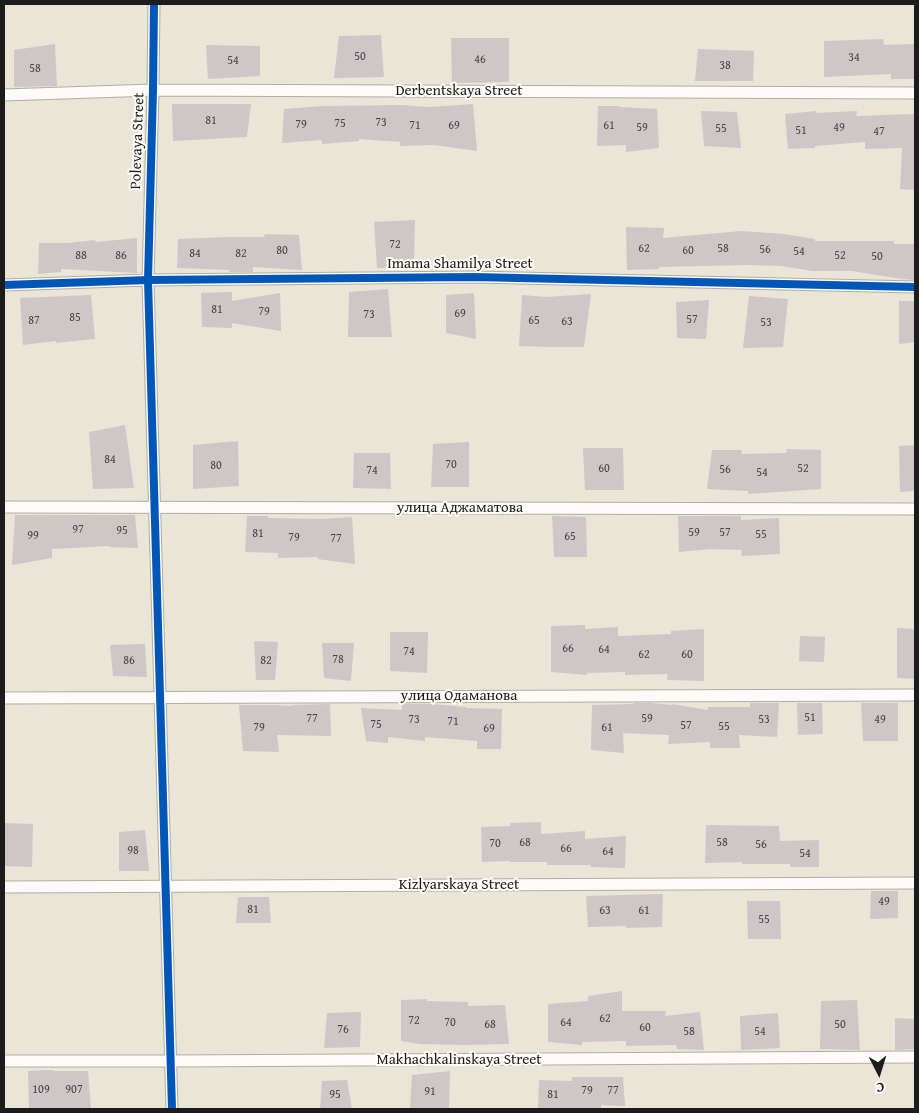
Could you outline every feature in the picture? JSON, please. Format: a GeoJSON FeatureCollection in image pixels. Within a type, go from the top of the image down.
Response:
{"type":"FeatureCollection","features":[{"type":"Feature","properties":{"kind":"street","name":"Polevaya Street"},"geometry":{"type":"LineString","coordinates":[[154,4],[148,280],[172,1109]]}},
{"type":"Feature","properties":{"kind":"street","name":"Derbentskaya Street"},"geometry":{"type":"LineString","coordinates":[[4,94],[153,90],[915,93]]}},
{"type":"Feature","properties":{"kind":"street","name":"Imama Shamilya Street"},"geometry":{"type":"LineString","coordinates":[[4,285],[148,280],[474,277],[915,287]]}},
{"type":"Feature","properties":{"kind":"street","name":"улица Аджаматова"},"geometry":{"type":"LineString","coordinates":[[4,507],[915,509]]}},
{"type":"Feature","properties":{"kind":"street","name":"улица Одаманова"},"geometry":{"type":"LineString","coordinates":[[4,698],[915,695]]}},
{"type":"Feature","properties":{"kind":"street","name":"Kizlyarskaya Street"},"geometry":{"type":"LineString","coordinates":[[4,886],[915,883]]}},
{"type":"Feature","properties":{"kind":"street","name":"Makhachkalinskaya Street"},"geometry":{"type":"LineString","coordinates":[[4,1061],[915,1057]]}},
{"type":"Feature","properties":{"kind":"building"},"geometry":{"type":"Polygon","coordinates":[[[381,35],[384,77],[334,78],[339,36],[381,35]]]}},
{"type":"Feature","properties":{"kind":"building"},"geometry":{"type":"Polygon","coordinates":[[[451,38],[509,38],[509,82],[452,83],[451,38]]]}},
{"type":"Feature","properties":{"kind":"building"},"geometry":{"type":"Polygon","coordinates":[[[883,39],[884,45],[915,44],[915,79],[891,79],[891,74],[824,77],[824,41],[883,39]]]}},
{"type":"Feature","properties":{"kind":"building"},"geometry":{"type":"Polygon","coordinates":[[[55,44],[57,86],[14,87],[14,50],[55,44]]]}},
{"type":"Feature","properties":{"kind":"building"},"geometry":{"type":"Polygon","coordinates":[[[206,45],[260,46],[260,76],[208,79],[206,45]]]}},
{"type":"Feature","properties":{"kind":"building"},"geometry":{"type":"Polygon","coordinates":[[[698,49],[754,51],[753,81],[695,81],[698,49]]]}},
{"type":"Feature","properties":{"kind":"building"},"geometry":{"type":"Polygon","coordinates":[[[172,104],[251,104],[247,137],[173,141],[172,104]]]}},
{"type":"Feature","properties":{"kind":"building"},"geometry":{"type":"Polygon","coordinates":[[[473,104],[477,151],[434,145],[400,146],[400,142],[359,139],[359,141],[322,144],[322,140],[282,143],[284,109],[323,106],[401,105],[430,107],[473,104]]]}},
{"type":"Feature","properties":{"kind":"building"},"geometry":{"type":"Polygon","coordinates":[[[598,106],[657,109],[659,148],[626,152],[626,145],[597,146],[598,106]]]}},
{"type":"Feature","properties":{"kind":"building"},"geometry":{"type":"Polygon","coordinates":[[[701,111],[737,112],[741,148],[704,146],[701,111]]]}},
{"type":"Feature","properties":{"kind":"building"},"geometry":{"type":"Polygon","coordinates":[[[816,111],[815,113],[857,111],[856,116],[915,114],[915,190],[900,189],[902,148],[865,149],[865,142],[788,149],[785,114],[816,111]]]}},
{"type":"Feature","properties":{"kind":"building"},"geometry":{"type":"Polygon","coordinates":[[[415,220],[414,268],[377,268],[374,222],[415,220]]]}},
{"type":"Feature","properties":{"kind":"building"},"geometry":{"type":"Polygon","coordinates":[[[626,227],[664,228],[663,238],[741,231],[784,234],[815,239],[815,241],[894,241],[894,244],[915,244],[915,280],[852,271],[812,271],[781,266],[659,267],[659,269],[627,270],[626,227]]]}},
{"type":"Feature","properties":{"kind":"building"},"geometry":{"type":"Polygon","coordinates":[[[265,234],[299,235],[302,270],[253,267],[253,272],[229,272],[229,270],[177,268],[178,239],[264,237],[265,234]]]}},
{"type":"Feature","properties":{"kind":"building"},"geometry":{"type":"Polygon","coordinates":[[[137,238],[137,273],[61,269],[61,272],[38,274],[39,243],[68,243],[95,240],[96,242],[137,238]]]}},
{"type":"Feature","properties":{"kind":"building"},"geometry":{"type":"Polygon","coordinates":[[[388,289],[392,337],[348,337],[349,292],[388,289]]]}},
{"type":"Feature","properties":{"kind":"building"},"geometry":{"type":"Polygon","coordinates":[[[232,292],[232,301],[280,293],[281,331],[232,323],[232,328],[202,327],[201,293],[232,292]]]}},
{"type":"Feature","properties":{"kind":"building"},"geometry":{"type":"Polygon","coordinates":[[[474,293],[476,339],[446,333],[446,295],[474,293]]]}},
{"type":"Feature","properties":{"kind":"building"},"geometry":{"type":"Polygon","coordinates":[[[591,294],[584,347],[519,346],[522,295],[546,297],[591,294]]]}},
{"type":"Feature","properties":{"kind":"building"},"geometry":{"type":"Polygon","coordinates":[[[91,295],[95,339],[23,345],[20,298],[91,295]]]}},
{"type":"Feature","properties":{"kind":"building"},"geometry":{"type":"Polygon","coordinates":[[[749,296],[788,299],[783,347],[743,348],[749,296]]]}},
{"type":"Feature","properties":{"kind":"building"},"geometry":{"type":"Polygon","coordinates":[[[709,300],[706,339],[677,338],[676,302],[709,300]]]}},
{"type":"Feature","properties":{"kind":"building"},"geometry":{"type":"Polygon","coordinates":[[[899,301],[915,301],[915,342],[899,344],[899,301]]]}},
{"type":"Feature","properties":{"kind":"building"},"geometry":{"type":"Polygon","coordinates":[[[125,425],[134,488],[93,489],[89,432],[125,425]]]}},
{"type":"Feature","properties":{"kind":"building"},"geometry":{"type":"Polygon","coordinates":[[[238,441],[239,486],[193,489],[193,445],[238,441]]]}},
{"type":"Feature","properties":{"kind":"building"},"geometry":{"type":"Polygon","coordinates":[[[469,442],[469,487],[431,487],[433,444],[469,442]]]}},
{"type":"Feature","properties":{"kind":"building"},"geometry":{"type":"Polygon","coordinates":[[[915,445],[915,491],[900,492],[899,446],[915,445]]]}},
{"type":"Feature","properties":{"kind":"building"},"geometry":{"type":"Polygon","coordinates":[[[583,448],[623,448],[624,490],[585,490],[583,448]]]}},
{"type":"Feature","properties":{"kind":"building"},"geometry":{"type":"Polygon","coordinates":[[[787,449],[821,450],[821,489],[748,494],[748,491],[707,489],[712,450],[742,450],[741,454],[786,453],[787,449]]]}},
{"type":"Feature","properties":{"kind":"building"},"geometry":{"type":"Polygon","coordinates":[[[354,453],[390,453],[391,489],[353,488],[354,453]]]}},
{"type":"Feature","properties":{"kind":"building"},"geometry":{"type":"Polygon","coordinates":[[[15,515],[135,515],[138,548],[109,546],[52,549],[52,558],[12,565],[15,515]]]}},
{"type":"Feature","properties":{"kind":"building"},"geometry":{"type":"Polygon","coordinates":[[[247,516],[322,519],[352,517],[355,564],[317,559],[318,557],[278,558],[278,553],[245,552],[247,516]]]}},
{"type":"Feature","properties":{"kind":"building"},"geometry":{"type":"Polygon","coordinates":[[[552,516],[586,517],[587,557],[554,557],[552,516]]]}},
{"type":"Feature","properties":{"kind":"building"},"geometry":{"type":"Polygon","coordinates":[[[678,516],[741,516],[741,520],[779,518],[780,554],[741,556],[742,550],[710,549],[679,552],[678,516]]]}},
{"type":"Feature","properties":{"kind":"building"},"geometry":{"type":"Polygon","coordinates":[[[585,625],[585,629],[618,627],[618,636],[671,634],[671,631],[704,629],[704,681],[667,680],[668,674],[625,675],[625,672],[587,673],[587,675],[551,672],[551,626],[585,625]]]}},
{"type":"Feature","properties":{"kind":"building"},"geometry":{"type":"Polygon","coordinates":[[[897,628],[915,629],[915,679],[897,678],[897,628]]]}},
{"type":"Feature","properties":{"kind":"building"},"geometry":{"type":"Polygon","coordinates":[[[390,632],[428,632],[427,673],[390,671],[390,632]]]}},
{"type":"Feature","properties":{"kind":"building"},"geometry":{"type":"Polygon","coordinates":[[[800,636],[825,637],[824,662],[799,661],[800,636]]]}},
{"type":"Feature","properties":{"kind":"building"},"geometry":{"type":"Polygon","coordinates":[[[254,641],[278,642],[275,680],[256,680],[254,641]]]}},
{"type":"Feature","properties":{"kind":"building"},"geometry":{"type":"Polygon","coordinates":[[[322,643],[354,643],[351,681],[324,678],[322,643]]]}},
{"type":"Feature","properties":{"kind":"building"},"geometry":{"type":"Polygon","coordinates":[[[145,644],[147,677],[113,676],[110,645],[145,644]]]}},
{"type":"Feature","properties":{"kind":"building"},"geometry":{"type":"Polygon","coordinates":[[[750,703],[779,703],[777,737],[739,735],[740,748],[710,748],[710,742],[668,744],[669,735],[623,733],[624,753],[591,750],[592,705],[672,704],[708,710],[708,707],[750,707],[750,703]]]}},
{"type":"Feature","properties":{"kind":"building"},"geometry":{"type":"Polygon","coordinates":[[[797,703],[822,703],[823,734],[798,735],[797,703]]]}},
{"type":"Feature","properties":{"kind":"building"},"geometry":{"type":"Polygon","coordinates":[[[861,703],[898,703],[898,741],[863,741],[861,703]]]}},
{"type":"Feature","properties":{"kind":"building"},"geometry":{"type":"Polygon","coordinates":[[[330,704],[331,736],[277,735],[279,752],[243,751],[239,705],[292,706],[330,704]]]}},
{"type":"Feature","properties":{"kind":"building"},"geometry":{"type":"Polygon","coordinates":[[[402,704],[502,709],[501,749],[477,749],[477,741],[425,737],[425,741],[388,737],[388,743],[366,741],[361,708],[402,710],[402,704]]]}},
{"type":"Feature","properties":{"kind":"building"},"geometry":{"type":"Polygon","coordinates":[[[541,822],[541,834],[585,831],[585,839],[626,836],[625,868],[591,867],[591,865],[547,865],[547,862],[482,862],[481,827],[510,826],[510,823],[541,822]]]}},
{"type":"Feature","properties":{"kind":"building"},"geometry":{"type":"Polygon","coordinates":[[[4,823],[33,824],[32,867],[4,866],[4,823]]]}},
{"type":"Feature","properties":{"kind":"building"},"geometry":{"type":"Polygon","coordinates":[[[706,825],[779,826],[780,841],[819,840],[819,867],[790,867],[790,864],[742,864],[742,862],[705,863],[706,825]]]}},
{"type":"Feature","properties":{"kind":"building"},"geometry":{"type":"Polygon","coordinates":[[[145,830],[149,871],[119,871],[119,832],[145,830]]]}},
{"type":"Feature","properties":{"kind":"building"},"geometry":{"type":"Polygon","coordinates":[[[871,891],[898,891],[898,918],[870,919],[871,891]]]}},
{"type":"Feature","properties":{"kind":"building"},"geometry":{"type":"Polygon","coordinates":[[[663,894],[662,927],[588,927],[586,896],[663,894]]]}},
{"type":"Feature","properties":{"kind":"building"},"geometry":{"type":"Polygon","coordinates":[[[238,897],[269,897],[271,923],[236,923],[238,897]]]}},
{"type":"Feature","properties":{"kind":"building"},"geometry":{"type":"Polygon","coordinates":[[[747,901],[780,901],[781,939],[748,939],[747,901]]]}},
{"type":"Feature","properties":{"kind":"building"},"geometry":{"type":"Polygon","coordinates":[[[622,991],[622,1011],[666,1011],[665,1016],[700,1012],[704,1050],[677,1049],[676,1045],[626,1046],[626,1041],[582,1042],[582,1045],[548,1042],[548,1004],[588,1001],[588,996],[622,991]]]}},
{"type":"Feature","properties":{"kind":"building"},"geometry":{"type":"Polygon","coordinates":[[[427,999],[427,1001],[468,1002],[468,1006],[505,1005],[509,1044],[420,1044],[401,1041],[401,1000],[427,999]]]}},
{"type":"Feature","properties":{"kind":"building"},"geometry":{"type":"Polygon","coordinates":[[[857,1000],[860,1050],[820,1049],[821,1001],[857,1000]]]}},
{"type":"Feature","properties":{"kind":"building"},"geometry":{"type":"Polygon","coordinates":[[[361,1012],[360,1047],[324,1048],[327,1013],[361,1012]]]}},
{"type":"Feature","properties":{"kind":"building"},"geometry":{"type":"Polygon","coordinates":[[[778,1013],[780,1048],[741,1050],[740,1016],[778,1013]]]}},
{"type":"Feature","properties":{"kind":"building"},"geometry":{"type":"Polygon","coordinates":[[[895,1018],[915,1019],[915,1049],[895,1050],[895,1018]]]}},
{"type":"Feature","properties":{"kind":"building"},"geometry":{"type":"Polygon","coordinates":[[[28,1071],[88,1071],[91,1109],[29,1109],[28,1071]]]}},
{"type":"Feature","properties":{"kind":"building"},"geometry":{"type":"Polygon","coordinates":[[[450,1071],[449,1109],[410,1109],[412,1075],[450,1071]]]}},
{"type":"Feature","properties":{"kind":"building"},"geometry":{"type":"Polygon","coordinates":[[[572,1077],[623,1077],[625,1106],[601,1105],[601,1109],[538,1109],[539,1080],[572,1081],[572,1077]]]}},
{"type":"Feature","properties":{"kind":"building"},"geometry":{"type":"Polygon","coordinates":[[[347,1080],[352,1109],[320,1109],[322,1081],[347,1080]]]}},
{"type":"Feature","properties":{"kind":"cycle path"},"geometry":{"type":"LineString","coordinates":[[154,4],[148,280],[172,1109]]}},
{"type":"Feature","properties":{"kind":"cycle path"},"geometry":{"type":"LineString","coordinates":[[4,285],[148,280],[474,277],[915,287]]}}]}
